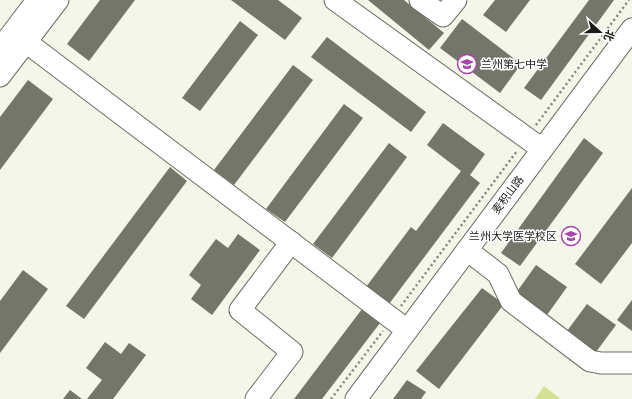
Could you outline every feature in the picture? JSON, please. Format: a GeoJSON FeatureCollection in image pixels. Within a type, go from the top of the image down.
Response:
{"type":"FeatureCollection","features":[{"type":"Feature","properties":{"kind":"main road"},"geometry":{"type":"LineString","coordinates":[[0,27],[21,0]]}},
{"type":"Feature","properties":{"kind":"main road"},"geometry":{"type":"LineString","coordinates":[[0,50],[38,0]]}},
{"type":"Feature","properties":{"kind":"street"},"geometry":{"type":"LineString","coordinates":[[0,76],[58,0]]}},
{"type":"Feature","properties":{"kind":"street"},"geometry":{"type":"LineString","coordinates":[[420,0],[443,16],[456,0]]}},
{"type":"Feature","properties":{"kind":"street"},"geometry":{"type":"LineString","coordinates":[[339,1],[539,138]]}},
{"type":"Feature","properties":{"kind":"street","name":"麦积山路"},"geometry":{"type":"LineString","coordinates":[[356,399],[399,324],[467,250],[539,138],[632,29]]}},
{"type":"Feature","properties":{"kind":"street"},"geometry":{"type":"LineString","coordinates":[[26,42],[399,324]]}},
{"type":"Feature","properties":{"kind":"street"},"geometry":{"type":"LineString","coordinates":[[443,63],[539,138]]}},
{"type":"Feature","properties":{"kind":"street"},"geometry":{"type":"LineString","coordinates":[[256,399],[292,352],[240,310],[291,242]]}},
{"type":"Feature","properties":{"kind":"street"},"geometry":{"type":"LineString","coordinates":[[467,250],[498,274],[511,301],[590,361],[601,363],[632,362]]}},
{"type":"Feature","properties":{"kind":"path"},"geometry":{"type":"LineString","coordinates":[[331,399],[399,324],[539,138],[629,0]]}},
{"type":"Feature","properties":{"kind":"green space"},"geometry":{"type":"Polygon","coordinates":[[[544,386],[561,399],[535,399],[544,386]]]}},
{"type":"Feature","properties":{"kind":"building"},"geometry":{"type":"Polygon","coordinates":[[[100,0],[135,0],[89,61],[67,44],[100,0]]]}},
{"type":"Feature","properties":{"kind":"building"},"geometry":{"type":"Polygon","coordinates":[[[231,0],[278,0],[302,18],[285,40],[231,0]]]}},
{"type":"Feature","properties":{"kind":"building"},"geometry":{"type":"Polygon","coordinates":[[[368,0],[404,0],[444,33],[429,50],[368,0]]]}},
{"type":"Feature","properties":{"kind":"building"},"geometry":{"type":"Polygon","coordinates":[[[495,0],[530,0],[506,32],[483,15],[495,0]]]}},
{"type":"Feature","properties":{"kind":"building"},"geometry":{"type":"Polygon","coordinates":[[[589,0],[614,0],[541,100],[524,88],[589,0]]]}},
{"type":"Feature","properties":{"kind":"building"},"geometry":{"type":"Polygon","coordinates":[[[462,19],[521,64],[500,93],[440,48],[462,19]]]}},
{"type":"Feature","properties":{"kind":"building"},"geometry":{"type":"Polygon","coordinates":[[[240,21],[258,35],[200,111],[182,98],[240,21]]]}},
{"type":"Feature","properties":{"kind":"building"},"geometry":{"type":"Polygon","coordinates":[[[327,37],[426,112],[411,132],[311,57],[327,37]]]}},
{"type":"Feature","properties":{"kind":"building"},"geometry":{"type":"Polygon","coordinates":[[[293,65],[313,80],[234,185],[214,170],[293,65]]]}},
{"type":"Feature","properties":{"kind":"building"},"geometry":{"type":"Polygon","coordinates":[[[28,80],[53,99],[0,170],[0,117],[28,80]]]}},
{"type":"Feature","properties":{"kind":"building"},"geometry":{"type":"Polygon","coordinates":[[[344,104],[363,118],[285,222],[266,209],[344,104]]]}},
{"type":"Feature","properties":{"kind":"building"},"geometry":{"type":"Polygon","coordinates":[[[443,123],[485,154],[470,175],[480,183],[389,304],[366,287],[411,227],[416,231],[461,171],[427,145],[443,123]]]}},
{"type":"Feature","properties":{"kind":"building"},"geometry":{"type":"Polygon","coordinates":[[[584,138],[603,153],[520,266],[501,253],[584,138]]]}},
{"type":"Feature","properties":{"kind":"building"},"geometry":{"type":"Polygon","coordinates":[[[389,143],[407,157],[332,258],[313,244],[389,143]]]}},
{"type":"Feature","properties":{"kind":"building"},"geometry":{"type":"Polygon","coordinates":[[[170,167],[187,181],[84,319],[66,306],[170,167]]]}},
{"type":"Feature","properties":{"kind":"building"},"geometry":{"type":"Polygon","coordinates":[[[632,188],[632,243],[601,284],[575,264],[632,188]]]}},
{"type":"Feature","properties":{"kind":"building"},"geometry":{"type":"Polygon","coordinates":[[[238,234],[260,250],[212,315],[191,299],[201,285],[189,275],[216,239],[228,248],[238,234]]]}},
{"type":"Feature","properties":{"kind":"building"},"geometry":{"type":"Polygon","coordinates":[[[536,265],[567,287],[547,315],[516,293],[536,265]]]}},
{"type":"Feature","properties":{"kind":"building"},"geometry":{"type":"Polygon","coordinates":[[[23,270],[48,289],[0,353],[0,301],[23,270]]]}},
{"type":"Feature","properties":{"kind":"building"},"geometry":{"type":"Polygon","coordinates":[[[482,288],[504,304],[439,389],[416,371],[482,288]]]}},
{"type":"Feature","properties":{"kind":"building"},"geometry":{"type":"Polygon","coordinates":[[[632,300],[632,331],[617,320],[632,300]]]}},
{"type":"Feature","properties":{"kind":"building"},"geometry":{"type":"Polygon","coordinates":[[[587,304],[616,325],[596,352],[567,331],[587,304]]]}},
{"type":"Feature","properties":{"kind":"building"},"geometry":{"type":"Polygon","coordinates":[[[362,309],[380,323],[322,399],[294,399],[362,309]]]}},
{"type":"Feature","properties":{"kind":"building"},"geometry":{"type":"Polygon","coordinates":[[[105,342],[121,354],[129,343],[146,355],[113,399],[87,399],[102,380],[86,368],[105,342]]]}},
{"type":"Feature","properties":{"kind":"building"},"geometry":{"type":"Polygon","coordinates":[[[407,380],[426,392],[421,399],[393,399],[407,380]]]}},
{"type":"Feature","properties":{"kind":"building"},"geometry":{"type":"Polygon","coordinates":[[[70,390],[82,399],[63,399],[70,390]]]}},
{"type":"Feature","properties":{"kind":"place","name":"兰州第七中学"},"geometry":{"type":"Point","coordinates":[467,64]}},
{"type":"Feature","properties":{"kind":"place","name":"兰州大学医学校区"},"geometry":{"type":"Point","coordinates":[571,236]}}]}
